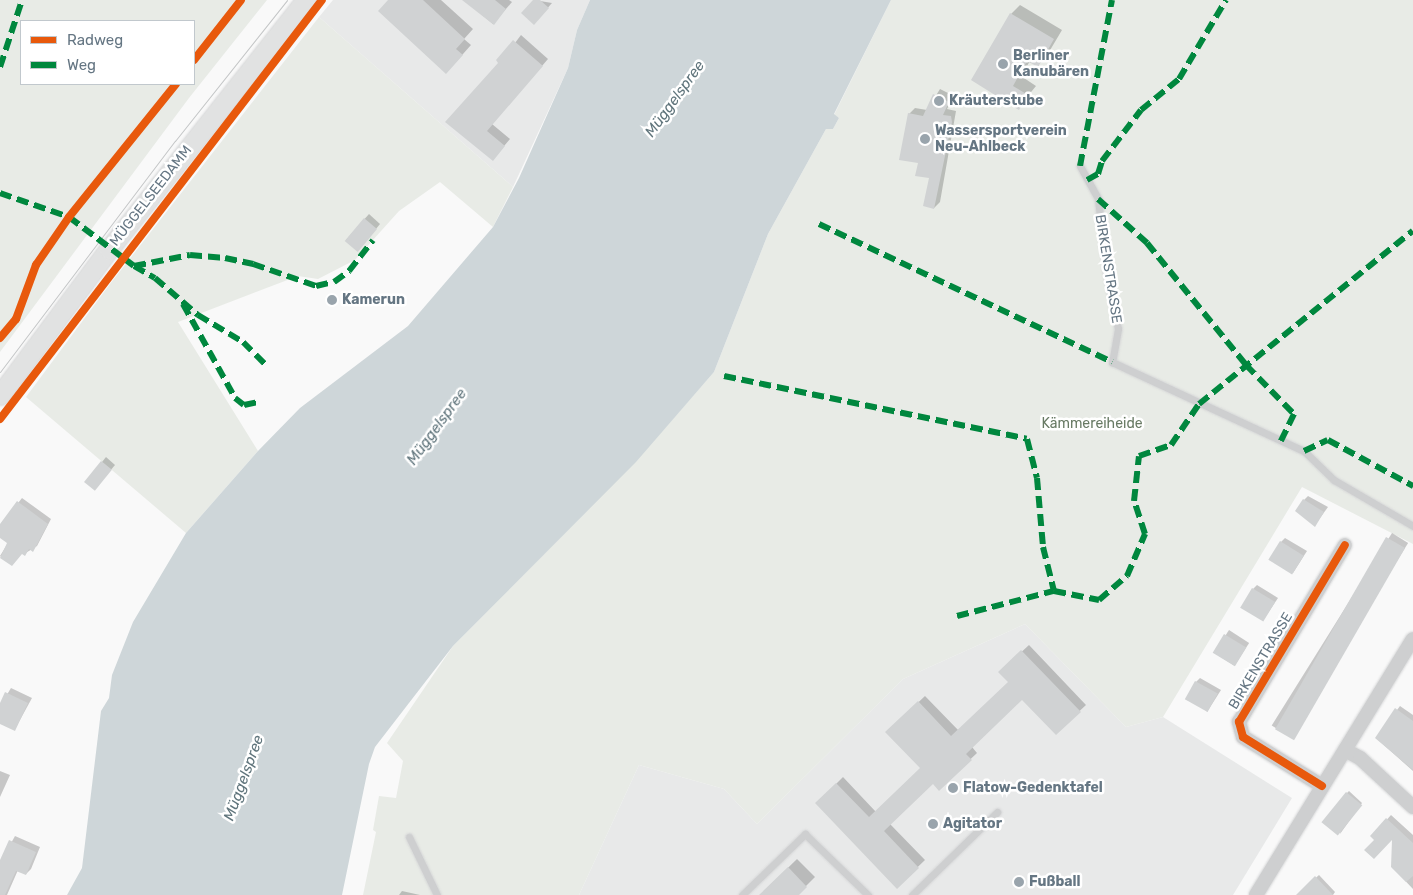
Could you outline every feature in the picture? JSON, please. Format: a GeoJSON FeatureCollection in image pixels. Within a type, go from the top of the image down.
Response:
{"type":"FeatureCollection","features":[{"type":"Feature","properties":{"kind":"main road","name":"MÜGGELSEEDAMM"},"geometry":{"type":"LineString","coordinates":[[0,395],[109,249],[306,0]]}},
{"type":"Feature","properties":{"kind":"street","name":"BIRKENSTRASSE"},"geometry":{"type":"LineString","coordinates":[[1322,786],[1243,737],[1239,722],[1345,546]]}},
{"type":"Feature","properties":{"kind":"street"},"geometry":{"type":"LineString","coordinates":[[1256,895],[1413,639]]}},
{"type":"Feature","properties":{"kind":"street"},"geometry":{"type":"LineString","coordinates":[[1344,750],[1360,758],[1413,807]]}},
{"type":"Feature","properties":{"kind":"lane","name":"BIRKENSTRASSE"},"geometry":{"type":"LineString","coordinates":[[1080,166],[1098,199],[1107,274],[1118,329],[1112,362],[1304,451],[1334,480],[1413,526]]}},
{"type":"Feature","properties":{"kind":"lane"},"geometry":{"type":"LineString","coordinates":[[912,895],[997,812]]}},
{"type":"Feature","properties":{"kind":"lane"},"geometry":{"type":"LineString","coordinates":[[742,895],[805,834],[868,895]]}},
{"type":"Feature","properties":{"kind":"lane"},"geometry":{"type":"LineString","coordinates":[[409,837],[437,895]]}},
{"type":"Feature","properties":{"kind":"shaded area"},"geometry":{"type":"Polygon","coordinates":[[[333,0],[590,0],[577,30],[568,68],[513,187],[319,17],[333,0]]]}},
{"type":"Feature","properties":{"kind":"shaded area"},"geometry":{"type":"Polygon","coordinates":[[[1025,624],[1126,727],[1163,717],[1292,798],[1233,895],[579,895],[639,765],[724,789],[757,824],[903,679],[1025,624]]]}},
{"type":"Feature","properties":{"kind":"green space"},"geometry":{"type":"Polygon","coordinates":[[[0,0],[267,0],[189,98],[0,352],[0,0]]]}},
{"type":"Feature","properties":{"kind":"green space","name":"Kämmereiheide"},"geometry":{"type":"Polygon","coordinates":[[[891,0],[1413,0],[1413,544],[1302,487],[1163,717],[1126,727],[1025,624],[903,679],[757,824],[724,789],[639,765],[579,895],[363,895],[376,832],[373,830],[379,796],[396,798],[403,761],[387,743],[453,646],[635,462],[714,372],[768,234],[826,129],[833,129],[839,118],[834,115],[891,0]]]}},
{"type":"Feature","properties":{"kind":"green space"},"geometry":{"type":"Polygon","coordinates":[[[319,17],[513,187],[493,227],[440,182],[399,211],[355,260],[318,279],[298,276],[178,322],[258,451],[186,533],[26,397],[110,284],[319,17]]]}},
{"type":"Feature","properties":{"kind":"water","name":"Müggelspree"},"geometry":{"type":"Polygon","coordinates":[[[590,0],[891,0],[834,114],[839,118],[833,129],[826,129],[768,234],[714,372],[636,462],[453,646],[375,747],[369,764],[342,895],[67,895],[82,868],[101,711],[109,698],[112,675],[133,622],[186,533],[258,451],[300,408],[408,326],[493,227],[519,178],[568,68],[577,30],[590,0]]]}},
{"type":"Feature","properties":{"kind":"building"},"geometry":{"type":"Polygon","coordinates":[[[388,0],[423,0],[465,39],[456,49],[463,55],[446,74],[378,11],[388,0]]]}},
{"type":"Feature","properties":{"kind":"building"},"geometry":{"type":"Polygon","coordinates":[[[462,0],[495,0],[506,9],[494,25],[462,0]]]}},
{"type":"Feature","properties":{"kind":"building"},"geometry":{"type":"Polygon","coordinates":[[[533,0],[540,0],[549,8],[534,25],[521,13],[533,0]]]}},
{"type":"Feature","properties":{"kind":"building","name":"Berliner Kanubären"},"geometry":{"type":"Polygon","coordinates":[[[1010,13],[1054,39],[1038,67],[1027,61],[1013,86],[1028,95],[1019,110],[971,80],[1010,13]]]}},
{"type":"Feature","properties":{"kind":"building"},"geometry":{"type":"Polygon","coordinates":[[[513,40],[543,66],[487,131],[505,146],[493,161],[445,122],[498,63],[496,60],[513,40]]]}},
{"type":"Feature","properties":{"kind":"building","name":"Wassersportverein Neu-Ahlbeck"},"geometry":{"type":"Polygon","coordinates":[[[933,94],[949,102],[943,115],[951,116],[952,122],[934,209],[923,206],[929,178],[915,176],[918,163],[899,160],[908,113],[923,116],[933,94]]]}},
{"type":"Feature","properties":{"kind":"building"},"geometry":{"type":"Polygon","coordinates":[[[364,218],[377,229],[358,252],[345,241],[364,218]]]}},
{"type":"Feature","properties":{"kind":"building"},"geometry":{"type":"Polygon","coordinates":[[[101,461],[112,470],[95,491],[84,482],[101,461]]]}},
{"type":"Feature","properties":{"kind":"building"},"geometry":{"type":"Polygon","coordinates":[[[1303,499],[1324,512],[1315,527],[1295,511],[1303,499]]]}},
{"type":"Feature","properties":{"kind":"building"},"geometry":{"type":"Polygon","coordinates":[[[17,501],[48,524],[33,552],[29,549],[25,556],[22,554],[12,566],[0,558],[7,543],[0,538],[0,524],[17,501]]]}},
{"type":"Feature","properties":{"kind":"building"},"geometry":{"type":"Polygon","coordinates":[[[1386,537],[1405,548],[1294,740],[1275,729],[1386,537]]]}},
{"type":"Feature","properties":{"kind":"building"},"geometry":{"type":"Polygon","coordinates":[[[1280,541],[1304,556],[1292,574],[1268,560],[1280,541]]]}},
{"type":"Feature","properties":{"kind":"building"},"geometry":{"type":"Polygon","coordinates":[[[1252,588],[1275,602],[1263,622],[1240,608],[1252,588]]]}},
{"type":"Feature","properties":{"kind":"building"},"geometry":{"type":"Polygon","coordinates":[[[1224,634],[1246,647],[1235,666],[1213,653],[1224,634]]]}},
{"type":"Feature","properties":{"kind":"building"},"geometry":{"type":"Polygon","coordinates":[[[1021,650],[1081,712],[1056,735],[1022,700],[966,754],[972,760],[939,791],[933,784],[884,831],[919,868],[897,889],[815,803],[836,783],[869,817],[920,768],[885,732],[918,701],[951,736],[1008,682],[998,672],[1021,650]]]}},
{"type":"Feature","properties":{"kind":"building"},"geometry":{"type":"Polygon","coordinates":[[[1195,681],[1218,694],[1208,712],[1185,699],[1195,681]]]}},
{"type":"Feature","properties":{"kind":"building"},"geometry":{"type":"Polygon","coordinates":[[[5,692],[28,703],[15,731],[0,724],[0,703],[5,692]]]}},
{"type":"Feature","properties":{"kind":"building"},"geometry":{"type":"Polygon","coordinates":[[[1395,708],[1413,721],[1413,770],[1375,738],[1395,708]]]}},
{"type":"Feature","properties":{"kind":"building"},"geometry":{"type":"Polygon","coordinates":[[[1346,792],[1362,805],[1338,836],[1321,822],[1346,792]]]}},
{"type":"Feature","properties":{"kind":"building"},"geometry":{"type":"Polygon","coordinates":[[[1386,818],[1413,843],[1413,876],[1406,882],[1391,867],[1392,840],[1374,859],[1364,850],[1374,840],[1370,836],[1386,818]]]}},
{"type":"Feature","properties":{"kind":"building"},"geometry":{"type":"Polygon","coordinates":[[[9,840],[36,852],[26,875],[16,871],[5,895],[0,895],[0,860],[9,840]]]}},
{"type":"Feature","properties":{"kind":"building"},"geometry":{"type":"Polygon","coordinates":[[[788,867],[807,887],[799,895],[759,895],[788,867]]]}},
{"type":"Feature","properties":{"kind":"building"},"geometry":{"type":"Polygon","coordinates":[[[1315,876],[1333,895],[1296,895],[1315,876]]]}},
{"type":"Feature","properties":{"kind":"tram line"},"geometry":{"type":"LineString","coordinates":[[0,372],[175,141],[287,0]]}},
{"type":"Feature","properties":{"kind":"marked path"},"geometry":{"type":"LineString","coordinates":[[0,67],[22,0]]}},
{"type":"Feature","properties":{"kind":"marked path"},"geometry":{"type":"LineString","coordinates":[[1080,166],[1112,0]]}},
{"type":"Feature","properties":{"kind":"marked path"},"geometry":{"type":"LineString","coordinates":[[1087,180],[1098,174],[1102,161],[1141,110],[1179,79],[1226,0]]}},
{"type":"Feature","properties":{"kind":"marked path"},"geometry":{"type":"LineString","coordinates":[[0,193],[69,217],[134,266],[190,255],[225,258],[253,264],[316,286],[334,282],[349,271],[373,240]]}},
{"type":"Feature","properties":{"kind":"marked path"},"geometry":{"type":"LineString","coordinates":[[1098,199],[1147,243],[1246,365],[1294,414],[1281,441]]}},
{"type":"Feature","properties":{"kind":"marked path"},"geometry":{"type":"LineString","coordinates":[[819,224],[1112,362]]}},
{"type":"Feature","properties":{"kind":"marked path"},"geometry":{"type":"LineString","coordinates":[[724,376],[1027,439],[1037,478],[1043,547],[1054,591],[1099,600],[1127,576],[1145,534],[1134,501],[1139,456],[1171,445],[1199,404],[1413,231]]}},
{"type":"Feature","properties":{"kind":"marked path"},"geometry":{"type":"LineString","coordinates":[[134,266],[155,278],[198,315],[243,342],[267,366]]}},
{"type":"Feature","properties":{"kind":"marked path"},"geometry":{"type":"LineString","coordinates":[[183,304],[235,398],[244,405],[258,402]]}},
{"type":"Feature","properties":{"kind":"marked path"},"geometry":{"type":"LineString","coordinates":[[1304,451],[1328,440],[1413,486]]}},
{"type":"Feature","properties":{"kind":"marked path"},"geometry":{"type":"LineString","coordinates":[[957,616],[1054,591]]}},
{"type":"Feature","properties":{"kind":"cycle path"},"geometry":{"type":"LineString","coordinates":[[195,59],[241,0]]}},
{"type":"Feature","properties":{"kind":"cycle path"},"geometry":{"type":"LineString","coordinates":[[0,419],[322,0]]}},
{"type":"Feature","properties":{"kind":"cycle path"},"geometry":{"type":"LineString","coordinates":[[0,338],[16,319],[36,265],[69,217],[175,85]]}},
{"type":"Feature","properties":{"kind":"cycle path"},"geometry":{"type":"LineString","coordinates":[[1322,786],[1243,737],[1239,722],[1345,545]]}},
{"type":"Feature","properties":{"kind":"place","name":"Berliner Kanubären"},"geometry":{"type":"Point","coordinates":[1003,64]}},
{"type":"Feature","properties":{"kind":"place","name":"Kräuterstube"},"geometry":{"type":"Point","coordinates":[939,101]}},
{"type":"Feature","properties":{"kind":"place","name":"Wassersportverein Neu-Ahlbeck"},"geometry":{"type":"Point","coordinates":[925,139]}},
{"type":"Feature","properties":{"kind":"place","name":"Kamerun"},"geometry":{"type":"Point","coordinates":[332,300]}},
{"type":"Feature","properties":{"kind":"place","name":"Flatow-Gedenktafel"},"geometry":{"type":"Point","coordinates":[953,788]}},
{"type":"Feature","properties":{"kind":"place","name":"Agitator"},"geometry":{"type":"Point","coordinates":[933,824]}},
{"type":"Feature","properties":{"kind":"place","name":"Fußball"},"geometry":{"type":"Point","coordinates":[1019,882]}}]}
